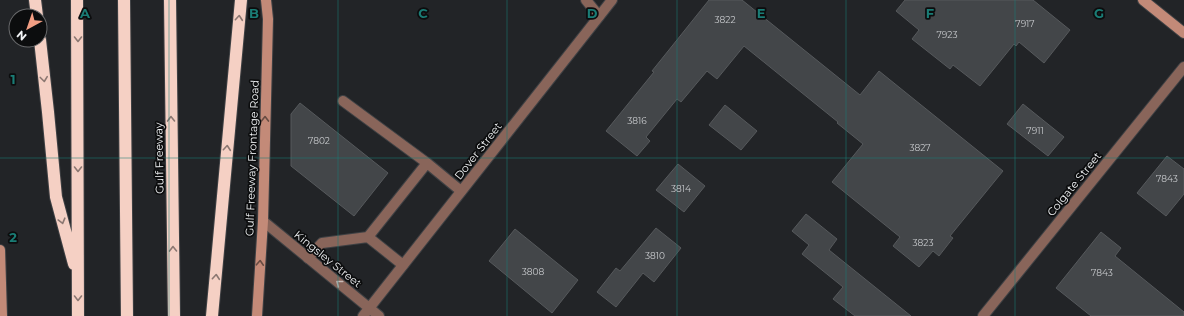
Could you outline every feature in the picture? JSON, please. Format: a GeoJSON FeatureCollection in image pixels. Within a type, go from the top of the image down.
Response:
{"type":"FeatureCollection","features":[{"type":"Feature","properties":{"kind":"highway"},"geometry":{"type":"LineString","coordinates":[[77,0],[78,316]]}},
{"type":"Feature","properties":{"kind":"highway"},"geometry":{"type":"LineString","coordinates":[[124,0],[127,316]]}},
{"type":"Feature","properties":{"kind":"highway","name":"Gulf Freeway"},"geometry":{"type":"LineString","coordinates":[[170,0],[174,316]]}},
{"type":"Feature","properties":{"kind":"highway"},"geometry":{"type":"LineString","coordinates":[[212,316],[241,0]]}},
{"type":"Feature","properties":{"kind":"highway"},"geometry":{"type":"LineString","coordinates":[[41,48],[56,198],[78,279]]}},
{"type":"Feature","properties":{"kind":"main road","name":"Gulf Freeway Frontage Road"},"geometry":{"type":"LineString","coordinates":[[257,316],[263,221],[268,19],[266,0]]}},
{"type":"Feature","properties":{"kind":"main road"},"geometry":{"type":"LineString","coordinates":[[1143,0],[1184,33]]}},
{"type":"Feature","properties":{"kind":"main road"},"geometry":{"type":"LineString","coordinates":[[0,250],[2,316]]}},
{"type":"Feature","properties":{"kind":"street"},"geometry":{"type":"LineString","coordinates":[[586,0],[599,16]]}},
{"type":"Feature","properties":{"kind":"street","name":"Dover Street"},"geometry":{"type":"LineString","coordinates":[[366,312],[612,0]]}},
{"type":"Feature","properties":{"kind":"street","name":"Colgate Street"},"geometry":{"type":"LineString","coordinates":[[983,316],[1184,67]]}},
{"type":"Feature","properties":{"kind":"street"},"geometry":{"type":"LineString","coordinates":[[343,101],[461,191]]}},
{"type":"Feature","properties":{"kind":"street"},"geometry":{"type":"LineString","coordinates":[[308,258],[322,243],[368,237],[426,164]]}},
{"type":"Feature","properties":{"kind":"street","name":"Kingsley Street"},"geometry":{"type":"LineString","coordinates":[[263,221],[308,258],[366,312],[379,316]]}},
{"type":"Feature","properties":{"kind":"street"},"geometry":{"type":"LineString","coordinates":[[368,237],[402,265]]}},
{"type":"Feature","properties":{"kind":"building"},"geometry":{"type":"Polygon","coordinates":[[[709,0],[742,0],[860,95],[879,71],[1003,171],[950,236],[953,238],[939,256],[933,251],[919,267],[893,246],[900,237],[832,182],[863,144],[744,46],[717,79],[707,71],[681,102],[677,99],[646,137],[650,141],[637,156],[606,131],[654,72],[652,71],[709,0]]]}},
{"type":"Feature","properties":{"kind":"building"},"geometry":{"type":"Polygon","coordinates":[[[905,0],[1033,0],[1070,30],[1044,63],[1019,42],[1016,46],[1014,44],[980,86],[953,65],[950,69],[912,39],[919,30],[896,11],[905,0]]]}},
{"type":"Feature","properties":{"kind":"building"},"geometry":{"type":"Polygon","coordinates":[[[300,103],[388,173],[354,216],[291,166],[291,114],[300,103]]]}},
{"type":"Feature","properties":{"kind":"building"},"geometry":{"type":"Polygon","coordinates":[[[1023,104],[1064,137],[1048,156],[1007,124],[1023,104]]]}},
{"type":"Feature","properties":{"kind":"building"},"geometry":{"type":"Polygon","coordinates":[[[725,105],[757,131],[741,150],[709,125],[725,105]]]}},
{"type":"Feature","properties":{"kind":"building"},"geometry":{"type":"Polygon","coordinates":[[[1167,156],[1184,169],[1184,194],[1166,216],[1137,193],[1167,156]]]}},
{"type":"Feature","properties":{"kind":"building"},"geometry":{"type":"Polygon","coordinates":[[[678,164],[705,186],[684,212],[656,190],[678,164]]]}},
{"type":"Feature","properties":{"kind":"building"},"geometry":{"type":"Polygon","coordinates":[[[806,214],[837,239],[829,250],[911,316],[855,316],[833,299],[843,287],[802,254],[809,245],[792,231],[806,214]]]}},
{"type":"Feature","properties":{"kind":"building"},"geometry":{"type":"Polygon","coordinates":[[[656,228],[681,248],[654,282],[643,273],[616,307],[597,292],[616,268],[620,271],[656,228]]]}},
{"type":"Feature","properties":{"kind":"building"},"geometry":{"type":"Polygon","coordinates":[[[515,229],[578,280],[552,313],[489,261],[515,229]]]}},
{"type":"Feature","properties":{"kind":"building"},"geometry":{"type":"Polygon","coordinates":[[[1101,232],[1121,248],[1115,256],[1184,312],[1184,316],[1091,316],[1056,288],[1101,232]]]}}]}
